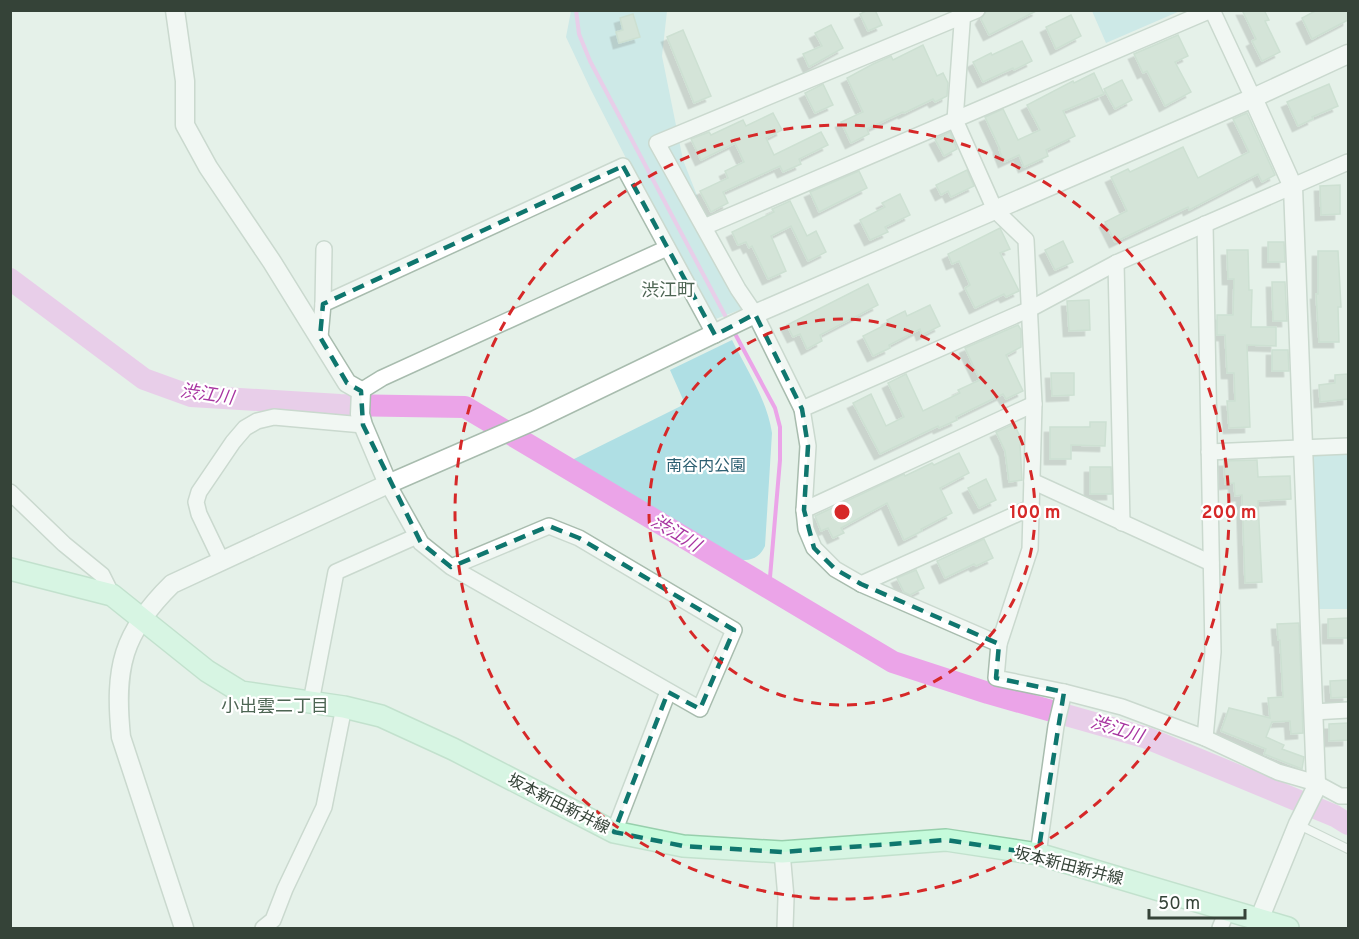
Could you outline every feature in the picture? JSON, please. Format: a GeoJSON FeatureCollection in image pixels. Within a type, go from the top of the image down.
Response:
{"type":"FeatureCollection","features":[{"type":"Feature","properties":{"kind":"main road","name":"坂本新田新井線"},"geometry":{"type":"LineString","coordinates":[[10,569],[112,595],[207,671],[241,692],[344,707],[381,716],[453,749],[614,832],[683,846],[782,852],[946,840],[1038,854],[1094,869],[1224,920],[1259,920],[1288,928]]}},
{"type":"Feature","properties":{"kind":"street"},"geometry":{"type":"LineString","coordinates":[[175,10],[185,81],[185,125],[208,167],[320,337],[347,383],[361,391]]}},
{"type":"Feature","properties":{"kind":"street"},"geometry":{"type":"LineString","coordinates":[[704,227],[1211,10],[1293,187],[1316,786],[1259,920]]}},
{"type":"Feature","properties":{"kind":"street"},"geometry":{"type":"LineString","coordinates":[[999,644],[861,584],[835,569],[814,548],[806,529],[804,510],[808,446],[802,409],[657,143],[968,13],[955,120],[995,210],[1026,240],[1030,309],[1034,404],[1030,549],[999,644],[996,678],[1122,708],[1205,738],[1278,772],[1340,796],[1348,796]]}},
{"type":"Feature","properties":{"kind":"street"},"geometry":{"type":"LineString","coordinates":[[184,928],[121,737],[118,705],[125,646],[154,601],[172,584],[388,484],[533,421],[750,317],[1348,54]]}},
{"type":"Feature","properties":{"kind":"street"},"geometry":{"type":"LineString","coordinates":[[802,409],[1030,309],[1116,263],[1348,162]]}},
{"type":"Feature","properties":{"kind":"street"},"geometry":{"type":"LineString","coordinates":[[323,304],[623,166],[717,334]]}},
{"type":"Feature","properties":{"kind":"street"},"geometry":{"type":"LineString","coordinates":[[1205,224],[1213,652],[1205,738]]}},
{"type":"Feature","properties":{"kind":"street"},"geometry":{"type":"LineString","coordinates":[[361,391],[382,378],[667,248]]}},
{"type":"Feature","properties":{"kind":"street"},"geometry":{"type":"LineString","coordinates":[[320,337],[324,249]]}},
{"type":"Feature","properties":{"kind":"street"},"geometry":{"type":"LineString","coordinates":[[1116,263],[1122,523]]}},
{"type":"Feature","properties":{"kind":"street"},"geometry":{"type":"LineString","coordinates":[[361,391],[361,419],[388,484],[421,543],[451,567],[700,710],[734,630],[579,538],[549,526],[451,567]]}},
{"type":"Feature","properties":{"kind":"street"},"geometry":{"type":"LineString","coordinates":[[804,510],[1034,404]]}},
{"type":"Feature","properties":{"kind":"street"},"geometry":{"type":"LineString","coordinates":[[222,562],[198,514],[196,502],[199,492],[245,428],[257,421],[274,417],[361,419]]}},
{"type":"Feature","properties":{"kind":"street"},"geometry":{"type":"LineString","coordinates":[[1209,452],[1348,446]]}},
{"type":"Feature","properties":{"kind":"street"},"geometry":{"type":"LineString","coordinates":[[1032,482],[1211,563]]}},
{"type":"Feature","properties":{"kind":"street"},"geometry":{"type":"LineString","coordinates":[[10,492],[64,544],[102,574],[112,595]]}},
{"type":"Feature","properties":{"kind":"street"},"geometry":{"type":"LineString","coordinates":[[861,584],[1030,508]]}},
{"type":"Feature","properties":{"kind":"street"},"geometry":{"type":"LineString","coordinates":[[311,702],[336,572],[417,536]]}},
{"type":"Feature","properties":{"kind":"street"},"geometry":{"type":"LineString","coordinates":[[614,832],[668,692]]}},
{"type":"Feature","properties":{"kind":"street"},"geometry":{"type":"LineString","coordinates":[[1038,854],[1056,726],[1063,695]]}},
{"type":"Feature","properties":{"kind":"street"},"geometry":{"type":"LineString","coordinates":[[263,928],[273,920],[285,889],[324,807],[344,707]]}},
{"type":"Feature","properties":{"kind":"street"},"geometry":{"type":"LineString","coordinates":[[1313,712],[1348,710]]}},
{"type":"Feature","properties":{"kind":"street"},"geometry":{"type":"LineString","coordinates":[[782,852],[786,898],[784,928]]}},
{"type":"Feature","properties":{"kind":"lane"},"geometry":{"type":"LineString","coordinates":[[1298,824],[1348,849]]}},
{"type":"Feature","properties":{"kind":"highlighted area"},"geometry":{"type":"Polygon","coordinates":[[[623,166],[715,335],[755,314],[802,409],[808,446],[804,510],[814,548],[835,569],[861,584],[999,644],[996,678],[1064,692],[1038,854],[946,840],[782,852],[683,846],[614,832],[668,692],[700,709],[734,630],[579,538],[549,526],[451,567],[421,543],[363,425],[361,391],[347,383],[320,337],[323,304],[623,166]]]}},
{"type":"Feature","properties":{"kind":"green space"},"geometry":{"type":"Polygon","coordinates":[[[571,11],[667,11],[662,56],[683,160],[742,309],[713,320],[648,201],[566,37],[571,11]]]}},
{"type":"Feature","properties":{"kind":"green space"},"geometry":{"type":"Polygon","coordinates":[[[1092,11],[1180,11],[1106,43],[1092,11]]]}},
{"type":"Feature","properties":{"kind":"green space","name":"南谷内公園"},"geometry":{"type":"Polygon","coordinates":[[[732,340],[761,397],[772,433],[765,546],[757,556],[746,560],[736,560],[572,460],[685,404],[670,370],[732,340]]]}},
{"type":"Feature","properties":{"kind":"green space"},"geometry":{"type":"Polygon","coordinates":[[[1348,452],[1348,609],[1314,609],[1307,453],[1348,452]]]}},
{"type":"Feature","properties":{"kind":"building"},"geometry":{"type":"Polygon","coordinates":[[[868,10],[875,10],[882,25],[868,31],[860,14],[868,10]]]}},
{"type":"Feature","properties":{"kind":"building"},"geometry":{"type":"Polygon","coordinates":[[[987,10],[1038,10],[989,35],[981,19],[987,10]]]}},
{"type":"Feature","properties":{"kind":"building"},"geometry":{"type":"Polygon","coordinates":[[[1242,10],[1264,10],[1269,20],[1265,21],[1280,52],[1262,61],[1252,41],[1256,39],[1242,10]]]}},
{"type":"Feature","properties":{"kind":"building"},"geometry":{"type":"Polygon","coordinates":[[[1317,10],[1348,10],[1348,20],[1312,39],[1302,18],[1317,10]]]}},
{"type":"Feature","properties":{"kind":"building"},"geometry":{"type":"Polygon","coordinates":[[[633,14],[640,37],[619,43],[616,32],[623,30],[620,18],[633,14]]]}},
{"type":"Feature","properties":{"kind":"building"},"geometry":{"type":"Polygon","coordinates":[[[1071,15],[1081,36],[1056,49],[1046,27],[1071,15]]]}},
{"type":"Feature","properties":{"kind":"building"},"geometry":{"type":"Polygon","coordinates":[[[831,25],[843,48],[809,67],[803,54],[822,46],[815,33],[831,25]]]}},
{"type":"Feature","properties":{"kind":"building"},"geometry":{"type":"Polygon","coordinates":[[[683,30],[711,96],[694,103],[667,37],[683,30]]]}},
{"type":"Feature","properties":{"kind":"building"},"geometry":{"type":"Polygon","coordinates":[[[1178,35],[1188,56],[1175,62],[1191,92],[1165,106],[1147,71],[1143,73],[1134,54],[1178,35]]]}},
{"type":"Feature","properties":{"kind":"building"},"geometry":{"type":"Polygon","coordinates":[[[1022,41],[1032,61],[983,82],[973,62],[1022,41]]]}},
{"type":"Feature","properties":{"kind":"building"},"geometry":{"type":"Polygon","coordinates":[[[923,45],[937,76],[943,73],[948,83],[947,96],[935,102],[933,99],[867,129],[869,134],[851,143],[841,122],[863,112],[847,78],[891,56],[893,60],[923,45]]]}},
{"type":"Feature","properties":{"kind":"building"},"geometry":{"type":"Polygon","coordinates":[[[1094,73],[1104,94],[1063,111],[1075,136],[1046,150],[1048,156],[1024,167],[1019,155],[1004,162],[985,117],[1003,109],[1018,140],[1040,130],[1027,105],[1073,81],[1074,83],[1094,73]]]}},
{"type":"Feature","properties":{"kind":"building"},"geometry":{"type":"Polygon","coordinates":[[[1122,80],[1132,100],[1115,109],[1104,89],[1122,80]]]}},
{"type":"Feature","properties":{"kind":"building"},"geometry":{"type":"Polygon","coordinates":[[[823,84],[833,105],[815,113],[805,93],[823,84]]]}},
{"type":"Feature","properties":{"kind":"building"},"geometry":{"type":"Polygon","coordinates":[[[1329,84],[1338,106],[1298,126],[1287,102],[1329,84]]]}},
{"type":"Feature","properties":{"kind":"building"},"geometry":{"type":"Polygon","coordinates":[[[773,113],[782,130],[766,138],[774,155],[821,132],[828,145],[799,159],[801,164],[783,172],[780,166],[723,192],[728,203],[711,212],[700,191],[728,178],[725,171],[744,162],[735,143],[701,160],[691,139],[709,132],[711,135],[743,120],[746,126],[773,113]]]}},
{"type":"Feature","properties":{"kind":"building"},"geometry":{"type":"Polygon","coordinates":[[[1247,113],[1275,175],[1262,182],[1258,174],[1189,210],[1188,207],[1115,242],[1105,222],[1127,211],[1111,177],[1128,169],[1130,172],[1183,147],[1198,178],[1249,152],[1233,119],[1247,113]]]}},
{"type":"Feature","properties":{"kind":"building"},"geometry":{"type":"Polygon","coordinates":[[[950,132],[957,149],[944,156],[935,139],[950,132]]]}},
{"type":"Feature","properties":{"kind":"building"},"geometry":{"type":"Polygon","coordinates":[[[967,170],[974,186],[951,197],[948,191],[941,195],[936,185],[967,170]]]}},
{"type":"Feature","properties":{"kind":"building"},"geometry":{"type":"Polygon","coordinates":[[[859,171],[867,188],[819,212],[810,192],[859,171]]]}},
{"type":"Feature","properties":{"kind":"building"},"geometry":{"type":"Polygon","coordinates":[[[1340,185],[1340,214],[1321,215],[1320,186],[1340,185]]]}},
{"type":"Feature","properties":{"kind":"building"},"geometry":{"type":"Polygon","coordinates":[[[900,194],[910,215],[885,227],[888,232],[870,240],[860,220],[885,207],[882,203],[900,194]]]}},
{"type":"Feature","properties":{"kind":"building"},"geometry":{"type":"Polygon","coordinates":[[[790,201],[807,236],[816,231],[826,252],[808,261],[791,226],[771,236],[786,271],[768,279],[752,246],[749,248],[746,242],[738,245],[732,232],[774,212],[772,209],[790,201]]]}},
{"type":"Feature","properties":{"kind":"building"},"geometry":{"type":"Polygon","coordinates":[[[1000,228],[1010,249],[1000,253],[1019,291],[1006,297],[1004,294],[975,308],[965,288],[970,285],[959,261],[952,264],[948,254],[1000,228]]]}},
{"type":"Feature","properties":{"kind":"building"},"geometry":{"type":"Polygon","coordinates":[[[1063,241],[1073,262],[1055,270],[1045,250],[1063,241]]]}},
{"type":"Feature","properties":{"kind":"building"},"geometry":{"type":"Polygon","coordinates":[[[1268,242],[1284,242],[1285,262],[1268,262],[1268,242]]]}},
{"type":"Feature","properties":{"kind":"building"},"geometry":{"type":"Polygon","coordinates":[[[1227,250],[1248,250],[1249,290],[1252,290],[1251,327],[1276,327],[1276,346],[1247,345],[1250,427],[1229,428],[1227,401],[1235,401],[1234,373],[1227,373],[1225,335],[1217,335],[1217,315],[1233,315],[1234,279],[1228,279],[1227,250]]]}},
{"type":"Feature","properties":{"kind":"building"},"geometry":{"type":"Polygon","coordinates":[[[1318,251],[1338,251],[1341,307],[1338,307],[1339,342],[1319,342],[1316,294],[1318,294],[1318,251]]]}},
{"type":"Feature","properties":{"kind":"building"},"geometry":{"type":"Polygon","coordinates":[[[1272,282],[1285,282],[1287,321],[1273,321],[1272,282]]]}},
{"type":"Feature","properties":{"kind":"building"},"geometry":{"type":"Polygon","coordinates":[[[868,284],[878,305],[820,335],[822,341],[807,349],[800,334],[793,337],[787,325],[868,284]]]}},
{"type":"Feature","properties":{"kind":"building"},"geometry":{"type":"Polygon","coordinates":[[[1089,300],[1090,330],[1069,331],[1067,301],[1089,300]]]}},
{"type":"Feature","properties":{"kind":"building"},"geometry":{"type":"Polygon","coordinates":[[[930,305],[940,326],[922,335],[920,329],[873,356],[863,336],[889,323],[887,320],[905,311],[907,316],[930,305]]]}},
{"type":"Feature","properties":{"kind":"building"},"geometry":{"type":"Polygon","coordinates":[[[1018,325],[1021,330],[1021,347],[1006,355],[1023,391],[1006,399],[1003,394],[956,417],[957,420],[939,428],[938,426],[880,454],[853,403],[871,394],[886,426],[904,417],[888,383],[906,374],[923,411],[960,393],[958,390],[980,380],[965,348],[1018,325]]]}},
{"type":"Feature","properties":{"kind":"building"},"geometry":{"type":"Polygon","coordinates":[[[1272,350],[1288,350],[1289,371],[1272,371],[1272,350]]]}},
{"type":"Feature","properties":{"kind":"building"},"geometry":{"type":"Polygon","coordinates":[[[1051,373],[1074,373],[1074,395],[1052,396],[1051,373]]]}},
{"type":"Feature","properties":{"kind":"building"},"geometry":{"type":"Polygon","coordinates":[[[1348,374],[1348,399],[1320,402],[1319,385],[1335,383],[1335,375],[1348,374]]]}},
{"type":"Feature","properties":{"kind":"building"},"geometry":{"type":"Polygon","coordinates":[[[1090,422],[1106,422],[1105,446],[1071,445],[1071,459],[1050,459],[1050,427],[1090,427],[1090,422]]]}},
{"type":"Feature","properties":{"kind":"building"},"geometry":{"type":"Polygon","coordinates":[[[1014,424],[1023,443],[1020,445],[1022,480],[1009,482],[1005,451],[996,432],[1014,424]]]}},
{"type":"Feature","properties":{"kind":"building"},"geometry":{"type":"Polygon","coordinates":[[[959,453],[969,473],[940,488],[952,513],[921,529],[922,531],[904,540],[887,503],[841,528],[844,533],[833,538],[828,528],[821,531],[815,516],[904,474],[905,476],[932,463],[934,465],[959,453]]]}},
{"type":"Feature","properties":{"kind":"building"},"geometry":{"type":"Polygon","coordinates":[[[1257,460],[1258,477],[1290,476],[1291,499],[1258,501],[1262,582],[1245,583],[1242,495],[1235,496],[1234,483],[1225,484],[1224,461],[1257,460]]]}},
{"type":"Feature","properties":{"kind":"building"},"geometry":{"type":"Polygon","coordinates":[[[1090,467],[1111,467],[1112,494],[1090,494],[1090,467]]]}},
{"type":"Feature","properties":{"kind":"building"},"geometry":{"type":"Polygon","coordinates":[[[986,479],[996,500],[979,508],[968,488],[986,479]]]}},
{"type":"Feature","properties":{"kind":"building"},"geometry":{"type":"Polygon","coordinates":[[[984,539],[993,558],[945,578],[937,561],[984,539]]]}},
{"type":"Feature","properties":{"kind":"building"},"geometry":{"type":"Polygon","coordinates":[[[916,570],[924,588],[910,595],[904,592],[897,578],[916,570]]]}},
{"type":"Feature","properties":{"kind":"building"},"geometry":{"type":"Polygon","coordinates":[[[1348,618],[1348,638],[1328,638],[1328,619],[1348,618]]]}},
{"type":"Feature","properties":{"kind":"building"},"geometry":{"type":"Polygon","coordinates":[[[1299,623],[1303,733],[1291,734],[1290,721],[1272,722],[1266,737],[1284,745],[1282,749],[1304,757],[1302,769],[1264,754],[1266,749],[1221,731],[1229,708],[1270,718],[1268,698],[1283,697],[1277,624],[1299,623]]]}},
{"type":"Feature","properties":{"kind":"building"},"geometry":{"type":"Polygon","coordinates":[[[1348,680],[1348,697],[1331,698],[1330,681],[1348,680]]]}},
{"type":"Feature","properties":{"kind":"building"},"geometry":{"type":"Polygon","coordinates":[[[1348,723],[1348,740],[1329,741],[1329,724],[1348,723]]]}},
{"type":"Feature","properties":{"kind":"waterway"},"geometry":{"type":"LineString","coordinates":[[576,10],[579,34],[590,61],[728,321]]}},
{"type":"Feature","properties":{"kind":"waterway","name":"渋江川"},"geometry":{"type":"LineString","coordinates":[[10,279],[144,379],[191,396],[340,405],[465,407],[893,662],[988,693],[1147,738],[1335,816],[1348,824]]}},
{"type":"Feature","properties":{"kind":"waterway"},"geometry":{"type":"LineString","coordinates":[[733,330],[775,408],[780,427],[780,460],[769,589]]}},
{"type":"Feature","properties":{"kind":"district","name":"渋江町"},"geometry":{"type":"Point","coordinates":[668,290]}},
{"type":"Feature","properties":{"kind":"district","name":"小出雲二丁目"},"geometry":{"type":"Point","coordinates":[275,706]}}]}
